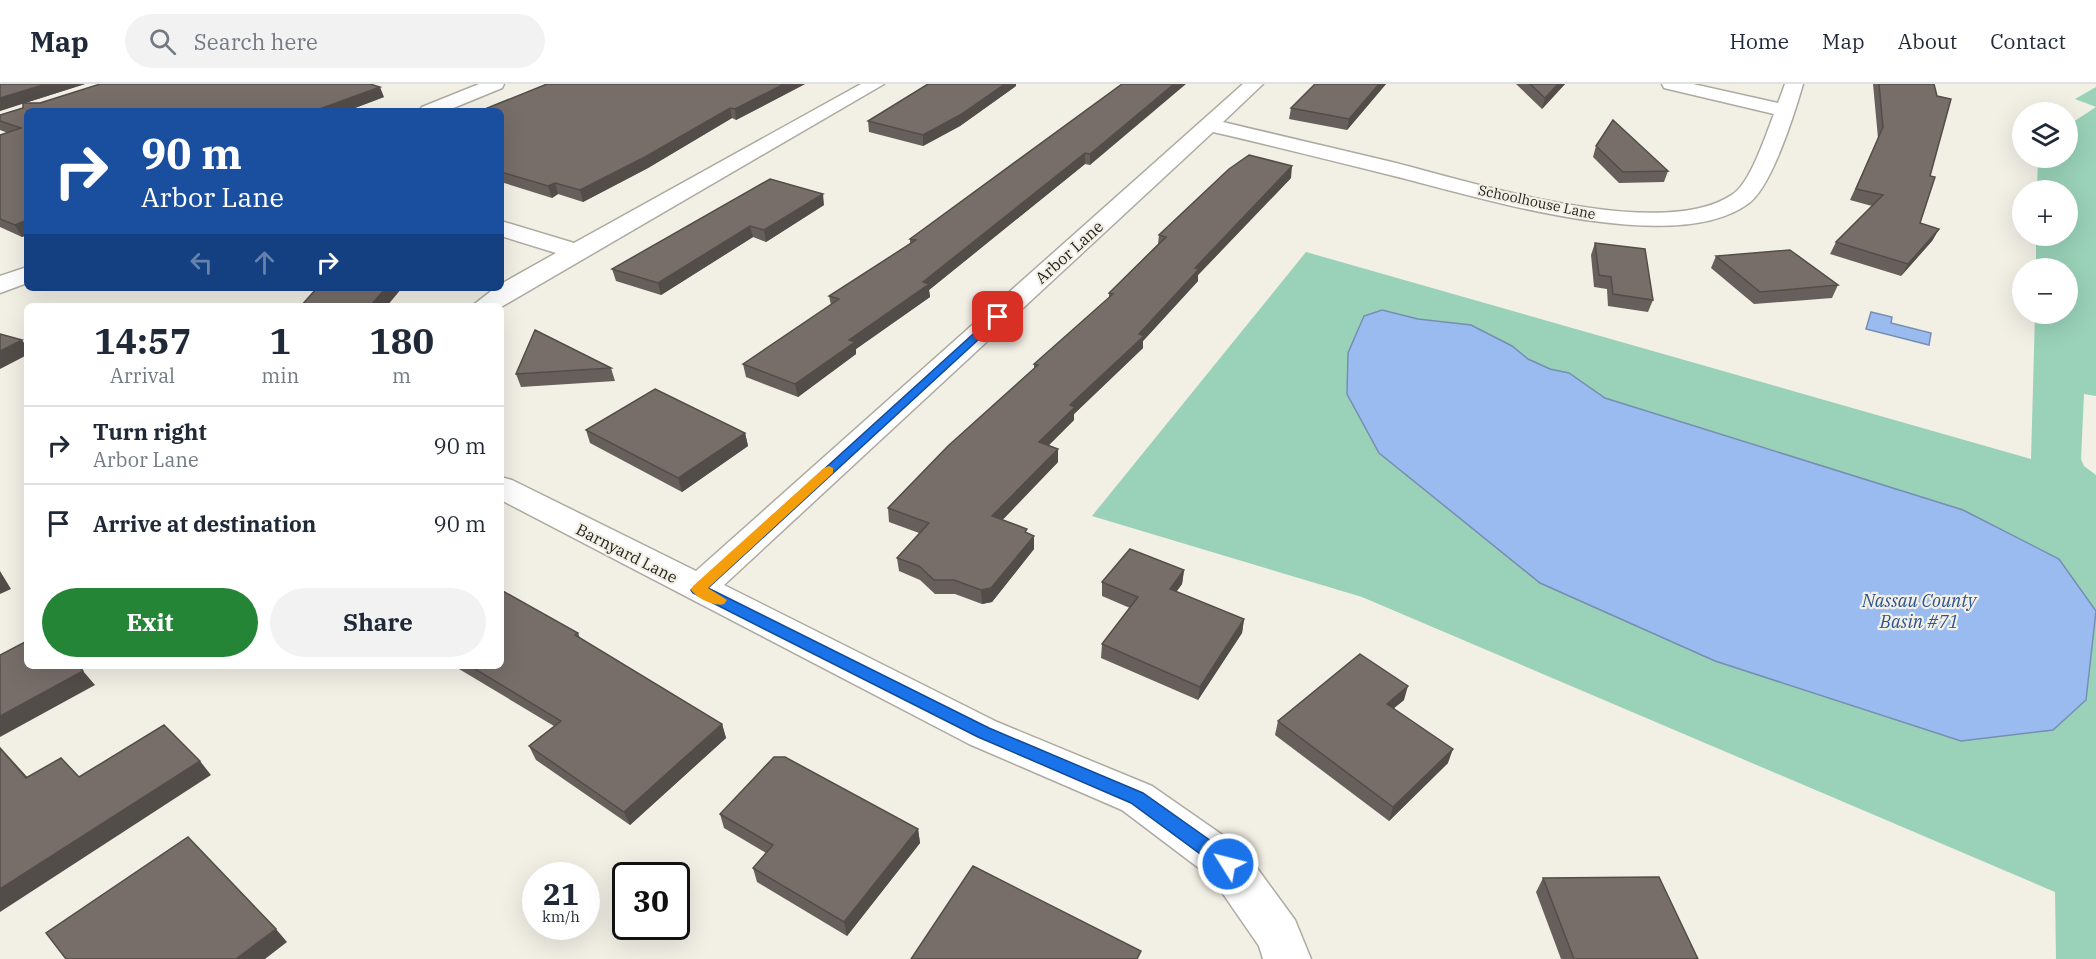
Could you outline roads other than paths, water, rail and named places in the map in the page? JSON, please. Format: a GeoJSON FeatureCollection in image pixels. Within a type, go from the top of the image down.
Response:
{"type":"FeatureCollection","features":[{"type":"Feature","properties":{"kind":"street"},"geometry":{"type":"LineString","coordinates":[[464,84],[489,86]]}},
{"type":"Feature","properties":{"kind":"street"},"geometry":{"type":"LineString","coordinates":[[490,303],[517,285],[875,84]]}},
{"type":"Feature","properties":{"kind":"street","name":"Arbor Lane"},"geometry":{"type":"LineString","coordinates":[[698,590],[1254,84]]}},
{"type":"Feature","properties":{"kind":"street"},"geometry":{"type":"LineString","coordinates":[[1671,84],[1719,97],[1785,110]]}},
{"type":"Feature","properties":{"kind":"street","name":"Schoolhouse Lane"},"geometry":{"type":"LineString","coordinates":[[1209,124],[1541,205],[1600,216],[1660,219],[1722,210],[1744,198],[1757,178],[1794,84]]}},
{"type":"Feature","properties":{"kind":"street"},"geometry":{"type":"LineString","coordinates":[[436,108],[489,86]]}},
{"type":"Feature","properties":{"kind":"street"},"geometry":{"type":"LineString","coordinates":[[504,229],[577,252]]}},
{"type":"Feature","properties":{"kind":"street"},"geometry":{"type":"LineString","coordinates":[[0,285],[24,275]]}},
{"type":"Feature","properties":{"kind":"street","name":"Barnyard Lane"},"geometry":{"type":"LineString","coordinates":[[504,490],[983,733],[1137,798],[1228,864],[1278,935],[1287,959]]}},
{"type":"Feature","properties":{"kind":"water","name":"Nassau County Basin #71"},"geometry":{"type":"Polygon","coordinates":[[[1382,310],[1418,319],[1471,325],[1512,346],[1528,359],[1550,369],[1569,373],[1605,398],[1963,510],[2059,559],[2096,611],[2086,700],[2053,730],[1961,741],[1715,661],[1540,583],[1379,453],[1347,394],[1348,353],[1364,316],[1382,310]]]}},
{"type":"Feature","properties":{"kind":"water"},"geometry":{"type":"Polygon","coordinates":[[[1871,312],[1892,317],[1891,323],[1931,333],[1929,345],[1866,329],[1871,312]]]}}]}
